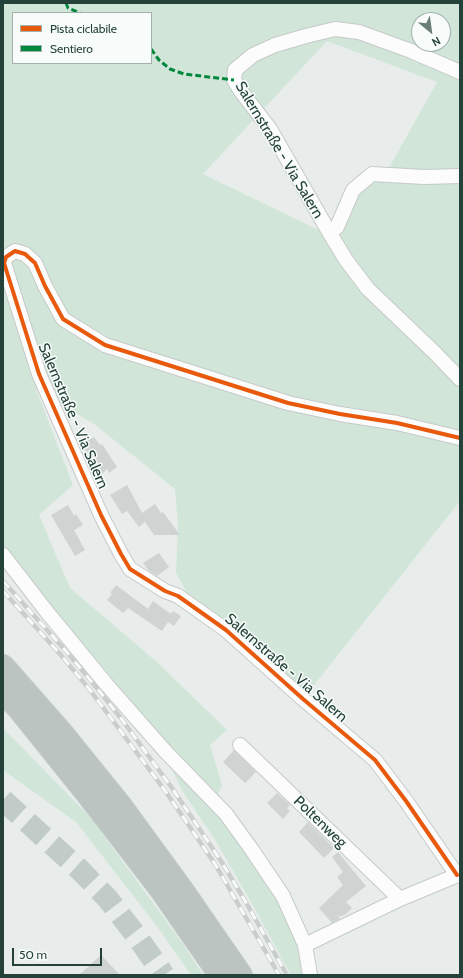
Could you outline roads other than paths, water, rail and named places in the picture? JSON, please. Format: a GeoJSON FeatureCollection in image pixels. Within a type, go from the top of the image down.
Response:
{"type":"FeatureCollection","features":[{"type":"Feature","properties":{"kind":"highway"},"geometry":{"type":"LineString","coordinates":[[3,666],[62,733],[121,806],[183,890],[240,975]]}},
{"type":"Feature","properties":{"kind":"highway"},"geometry":{"type":"LineString","coordinates":[[3,692],[19,709],[131,850],[161,890],[220,975]]}},
{"type":"Feature","properties":{"kind":"street","name":"Salernstraße - Via Salern"},"geometry":{"type":"LineString","coordinates":[[460,72],[359,32],[335,29],[274,45],[253,55],[235,70],[234,80],[270,129],[346,260],[368,289],[460,379]]}},
{"type":"Feature","properties":{"kind":"street","name":"Salernstraße - Via Salern"},"geometry":{"type":"LineString","coordinates":[[329,232],[337,227],[353,190],[372,174],[424,178],[460,176]]}},
{"type":"Feature","properties":{"kind":"street","name":"Salernstraße - Via Salern"},"geometry":{"type":"LineString","coordinates":[[458,874],[375,760],[303,699],[226,630],[178,596],[165,591],[130,569],[101,515],[39,374],[4,263],[6,257],[15,251],[25,254],[35,263],[45,286],[63,319],[105,344],[288,403],[340,414],[397,423],[460,438]]}},
{"type":"Feature","properties":{"kind":"street"},"geometry":{"type":"LineString","coordinates":[[3,555],[47,612],[130,712],[165,751],[226,814],[283,896],[304,945],[310,975]]}},
{"type":"Feature","properties":{"kind":"street","name":"Poltenweg"},"geometry":{"type":"LineString","coordinates":[[240,745],[400,899]]}},
{"type":"Feature","properties":{"kind":"street"},"geometry":{"type":"LineString","coordinates":[[304,945],[400,899],[458,874]]}},
{"type":"Feature","properties":{"kind":"tunnel"},"geometry":{"type":"LineString","coordinates":[[3,800],[80,870],[108,899],[164,975]]}},
{"type":"Feature","properties":{"kind":"railway"},"geometry":{"type":"LineString","coordinates":[[3,581],[96,687],[172,788],[221,861],[287,975]]}},
{"type":"Feature","properties":{"kind":"railway"},"geometry":{"type":"LineString","coordinates":[[3,591],[60,654],[90,690],[166,792],[215,864],[279,975]]}}]}
